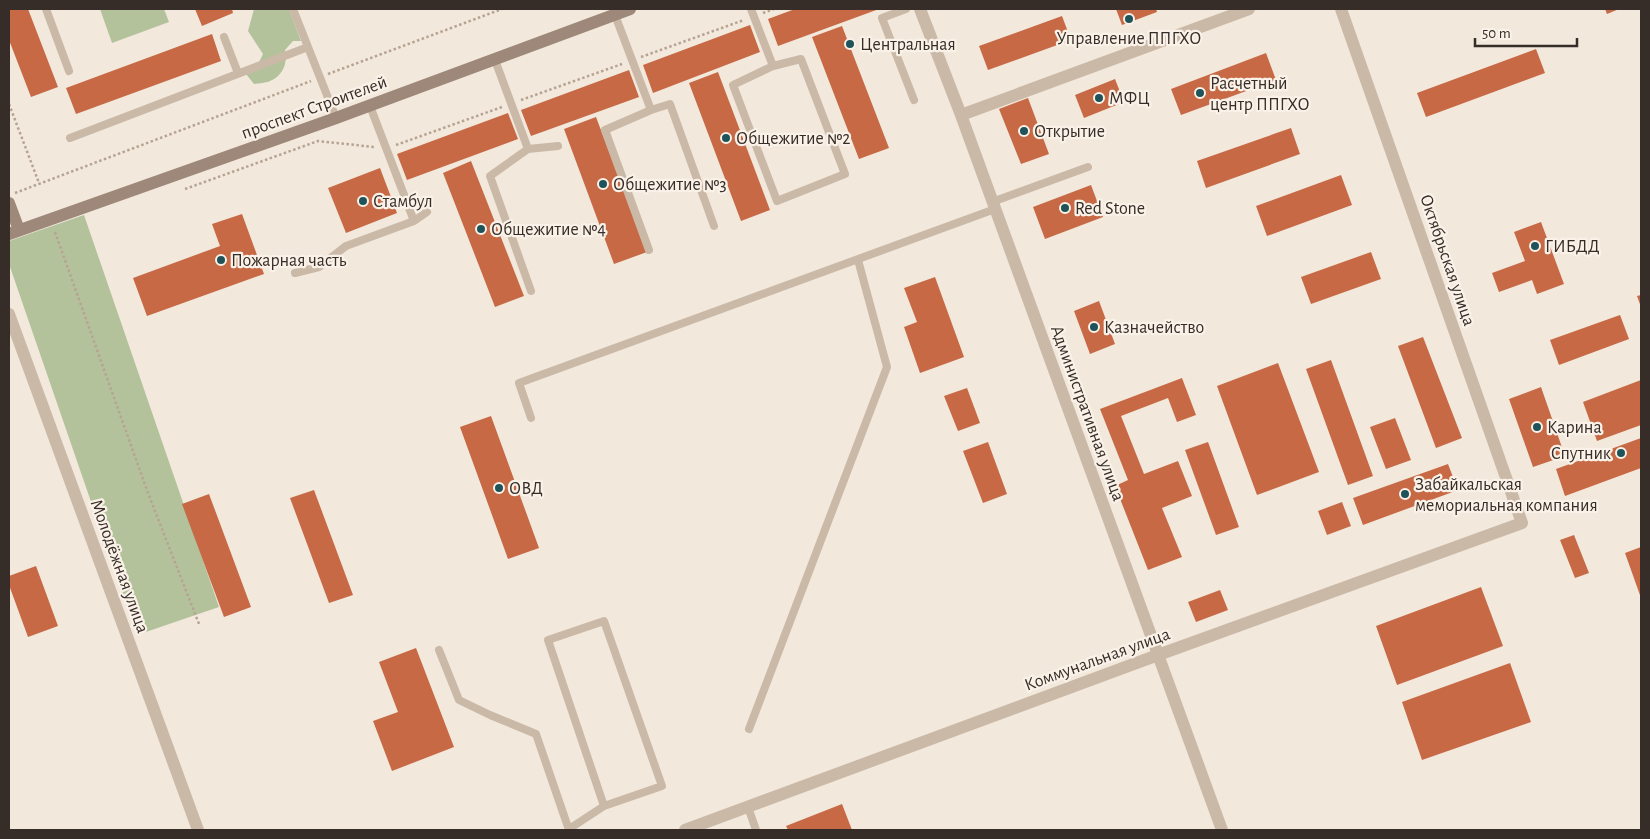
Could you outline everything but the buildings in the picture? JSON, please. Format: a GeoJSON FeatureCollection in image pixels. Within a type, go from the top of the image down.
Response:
{"type":"FeatureCollection","features":[{"type":"Feature","properties":{"kind":"street","name":"проспект Строителей"},"geometry":{"type":"LineString","coordinates":[[14,232],[370,106],[630,9]]}},
{"type":"Feature","properties":{"kind":"street","name":"Административная улица"},"geometry":{"type":"LineString","coordinates":[[920,9],[961,115],[1222,830]]}},
{"type":"Feature","properties":{"kind":"street"},"geometry":{"type":"LineString","coordinates":[[961,115],[1249,9]]}},
{"type":"Feature","properties":{"kind":"street","name":"Октябрьская улица"},"geometry":{"type":"LineString","coordinates":[[1341,9],[1522,523]]}},
{"type":"Feature","properties":{"kind":"street"},"geometry":{"type":"LineString","coordinates":[[9,203],[14,232]]}},
{"type":"Feature","properties":{"kind":"street","name":"Молодёжная улица"},"geometry":{"type":"LineString","coordinates":[[9,314],[198,830]]}},
{"type":"Feature","properties":{"kind":"street","name":"Коммунальная улица"},"geometry":{"type":"LineString","coordinates":[[685,830],[1522,523]]}},
{"type":"Feature","properties":{"kind":"lane"},"geometry":{"type":"LineString","coordinates":[[46,9],[69,71]]}},
{"type":"Feature","properties":{"kind":"lane"},"geometry":{"type":"LineString","coordinates":[[293,9],[336,118]]}},
{"type":"Feature","properties":{"kind":"lane"},"geometry":{"type":"LineString","coordinates":[[906,9],[882,18],[914,100]]}},
{"type":"Feature","properties":{"kind":"lane"},"geometry":{"type":"LineString","coordinates":[[753,12],[773,66]]}},
{"type":"Feature","properties":{"kind":"lane"},"geometry":{"type":"LineString","coordinates":[[615,14],[651,110]]}},
{"type":"Feature","properties":{"kind":"lane"},"geometry":{"type":"LineString","coordinates":[[224,37],[238,73]]}},
{"type":"Feature","properties":{"kind":"lane"},"geometry":{"type":"LineString","coordinates":[[70,138],[308,46]]}},
{"type":"Feature","properties":{"kind":"lane"},"geometry":{"type":"LineString","coordinates":[[801,59],[845,174],[777,200],[733,85],[773,66],[801,59]]}},
{"type":"Feature","properties":{"kind":"lane"},"geometry":{"type":"LineString","coordinates":[[495,60],[528,149]]}},
{"type":"Feature","properties":{"kind":"lane"},"geometry":{"type":"LineString","coordinates":[[650,250],[605,130],[651,110],[670,104],[714,226]]}},
{"type":"Feature","properties":{"kind":"lane"},"geometry":{"type":"LineString","coordinates":[[370,106],[414,221]]}},
{"type":"Feature","properties":{"kind":"lane"},"geometry":{"type":"LineString","coordinates":[[531,291],[490,176],[528,149],[558,146]]}},
{"type":"Feature","properties":{"kind":"lane"},"geometry":{"type":"LineString","coordinates":[[531,418],[519,383],[858,260],[1088,167]]}},
{"type":"Feature","properties":{"kind":"lane"},"geometry":{"type":"LineString","coordinates":[[296,273],[320,267],[346,246],[414,221],[427,212]]}},
{"type":"Feature","properties":{"kind":"lane"},"geometry":{"type":"LineString","coordinates":[[749,729],[886,367],[858,260]]}},
{"type":"Feature","properties":{"kind":"lane"},"geometry":{"type":"LineString","coordinates":[[440,650],[459,700],[536,734],[569,830],[604,806],[662,786],[604,621],[548,640],[604,806]]}},
{"type":"Feature","properties":{"kind":"lane"},"geometry":{"type":"LineString","coordinates":[[748,807],[756,830]]}},
{"type":"Feature","properties":{"kind":"path"},"geometry":{"type":"LineString","coordinates":[[9,195],[502,9]]}},
{"type":"Feature","properties":{"kind":"path"},"geometry":{"type":"LineString","coordinates":[[185,189],[318,141],[386,148],[632,60],[753,12],[774,9]]}},
{"type":"Feature","properties":{"kind":"path"},"geometry":{"type":"LineString","coordinates":[[9,104],[39,183]]}},
{"type":"Feature","properties":{"kind":"path"},"geometry":{"type":"LineString","coordinates":[[55,232],[148,493],[199,624]]}},
{"type":"Feature","properties":{"kind":"green space"},"geometry":{"type":"Polygon","coordinates":[[[100,9],[164,9],[169,22],[112,43],[100,9]]]}},
{"type":"Feature","properties":{"kind":"green space"},"geometry":{"type":"Polygon","coordinates":[[[254,9],[289,9],[301,41],[293,41],[285,50],[284,68],[278,76],[268,82],[254,84],[246,74],[257,66],[263,54],[248,31],[254,9]]]}},
{"type":"Feature","properties":{"kind":"green space"},"geometry":{"type":"Polygon","coordinates":[[[84,215],[219,607],[137,635],[9,264],[9,241],[84,215]]]}},
{"type":"Feature","properties":{"kind":"place","name":"Управление ППГХО"},"geometry":{"type":"Point","coordinates":[1129,19]}},
{"type":"Feature","properties":{"kind":"place","name":"Центральная"},"geometry":{"type":"Point","coordinates":[850,44]}},
{"type":"Feature","properties":{"kind":"place","name":"Расчетный центр ППГХО"},"geometry":{"type":"Point","coordinates":[1200,93]}},
{"type":"Feature","properties":{"kind":"place","name":"МФЦ"},"geometry":{"type":"Point","coordinates":[1099,98]}},
{"type":"Feature","properties":{"kind":"place","name":"Открытие"},"geometry":{"type":"Point","coordinates":[1024,131]}},
{"type":"Feature","properties":{"kind":"place","name":"Общежитие №2"},"geometry":{"type":"Point","coordinates":[726,138]}},
{"type":"Feature","properties":{"kind":"place","name":"Общежитие №3"},"geometry":{"type":"Point","coordinates":[603,184]}},
{"type":"Feature","properties":{"kind":"place","name":"Стамбул"},"geometry":{"type":"Point","coordinates":[363,201]}},
{"type":"Feature","properties":{"kind":"place","name":"Red Stone"},"geometry":{"type":"Point","coordinates":[1065,208]}},
{"type":"Feature","properties":{"kind":"place","name":"Общежитие №4"},"geometry":{"type":"Point","coordinates":[481,229]}},
{"type":"Feature","properties":{"kind":"place","name":"ГИБДД"},"geometry":{"type":"Point","coordinates":[1535,246]}},
{"type":"Feature","properties":{"kind":"place","name":"Пожарная часть"},"geometry":{"type":"Point","coordinates":[221,260]}},
{"type":"Feature","properties":{"kind":"place","name":"Казначейство"},"geometry":{"type":"Point","coordinates":[1094,327]}},
{"type":"Feature","properties":{"kind":"place","name":"Карина"},"geometry":{"type":"Point","coordinates":[1537,427]}},
{"type":"Feature","properties":{"kind":"place","name":"Спутник"},"geometry":{"type":"Point","coordinates":[1621,453]}},
{"type":"Feature","properties":{"kind":"place","name":"ОВД"},"geometry":{"type":"Point","coordinates":[499,488]}},
{"type":"Feature","properties":{"kind":"place","name":"Забайкальская мемориальная компания"},"geometry":{"type":"Point","coordinates":[1405,494]}}]}
